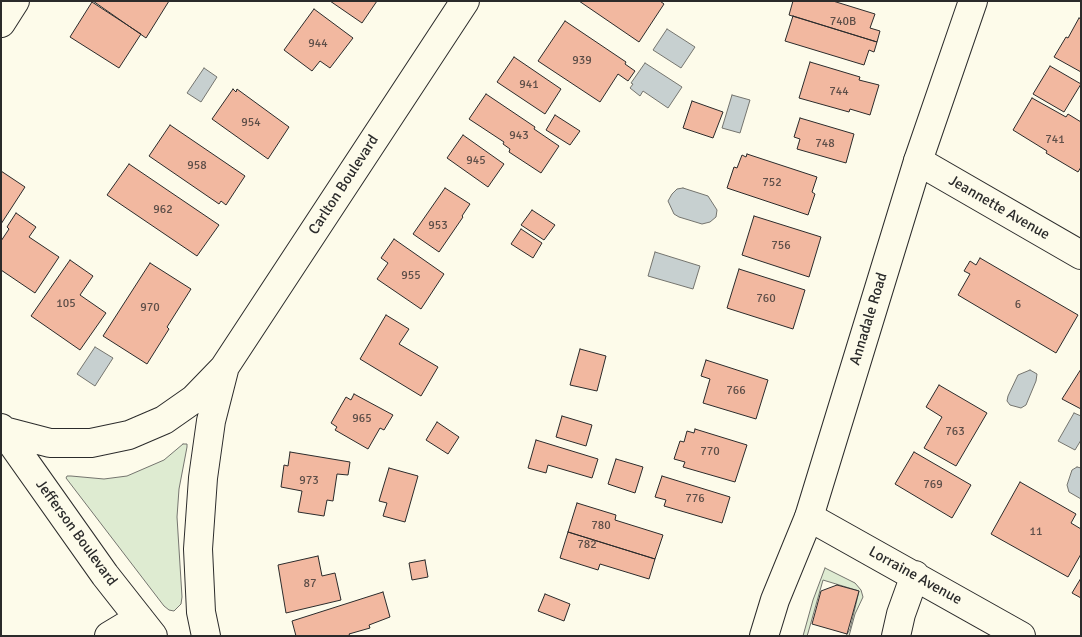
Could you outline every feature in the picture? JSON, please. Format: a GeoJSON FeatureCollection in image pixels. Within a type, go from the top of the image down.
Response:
{"type":"FeatureCollection","features":[{"type":"Feature","properties":{"kind":"street"},"geometry":{"type":"LineString","coordinates":[[1,22],[15,1]]}},
{"type":"Feature","properties":{"kind":"street","name":"Carlton Boulevard"},"geometry":{"type":"LineString","coordinates":[[3,430],[50,443],[91,443],[129,435],[164,420],[194,399],[224,368],[465,1]]}},
{"type":"Feature","properties":{"kind":"street","name":"Annadale Road"},"geometry":{"type":"LineString","coordinates":[[764,636],[775,600],[808,517],[918,161],[973,1]]}},
{"type":"Feature","properties":{"kind":"street","name":"Jeannette Avenue"},"geometry":{"type":"LineString","coordinates":[[918,161],[1081,255]]}},
{"type":"Feature","properties":{"kind":"street","name":"Carlton Boulevard"},"geometry":{"type":"LineString","coordinates":[[206,636],[201,612],[198,549],[202,487],[211,421],[224,368]]}},
{"type":"Feature","properties":{"kind":"street","name":"Jefferson Boulevard"},"geometry":{"type":"LineString","coordinates":[[3,430],[105,575],[146,627]]}},
{"type":"Feature","properties":{"kind":"street","name":"Lorraine Avenue"},"geometry":{"type":"LineString","coordinates":[[808,517],[915,575],[1021,636]]}},
{"type":"Feature","properties":{"kind":"street"},"geometry":{"type":"LineString","coordinates":[[896,636],[901,614],[915,575]]}},
{"type":"Feature","properties":{"kind":"street"},"geometry":{"type":"LineString","coordinates":[[109,636],[146,627]]}},
{"type":"Feature","properties":{"kind":"green space"},"geometry":{"type":"Polygon","coordinates":[[[183,444],[187,444],[187,447],[179,489],[177,517],[182,597],[181,604],[174,611],[164,606],[66,478],[71,476],[104,479],[127,476],[164,460],[183,444]]]}},
{"type":"Feature","properties":{"kind":"green space"},"geometry":{"type":"Polygon","coordinates":[[[825,568],[855,583],[861,590],[863,597],[855,614],[849,636],[846,636],[850,629],[859,591],[823,580],[807,636],[803,636],[813,600],[825,568]]]}},
{"type":"Feature","properties":{"kind":"shaded area"},"geometry":{"type":"Polygon","coordinates":[[[667,29],[695,47],[681,68],[653,50],[667,29]]]}},
{"type":"Feature","properties":{"kind":"shaded area"},"geometry":{"type":"Polygon","coordinates":[[[645,63],[682,87],[668,108],[643,91],[640,96],[630,88],[633,84],[631,83],[645,63]]]}},
{"type":"Feature","properties":{"kind":"shaded area"},"geometry":{"type":"Polygon","coordinates":[[[204,68],[217,77],[201,102],[187,93],[204,68]]]}},
{"type":"Feature","properties":{"kind":"shaded area"},"geometry":{"type":"Polygon","coordinates":[[[732,95],[750,100],[740,133],[722,128],[732,95]]]}},
{"type":"Feature","properties":{"kind":"shaded area"},"geometry":{"type":"Polygon","coordinates":[[[683,188],[708,196],[717,210],[716,217],[710,222],[702,224],[674,214],[668,201],[677,189],[683,188]]]}},
{"type":"Feature","properties":{"kind":"shaded area"},"geometry":{"type":"Polygon","coordinates":[[[655,252],[700,266],[693,289],[648,276],[655,252]]]}},
{"type":"Feature","properties":{"kind":"shaded area"},"geometry":{"type":"Polygon","coordinates":[[[95,347],[113,358],[95,386],[77,374],[95,347]]]}},
{"type":"Feature","properties":{"kind":"shaded area"},"geometry":{"type":"Polygon","coordinates":[[[1030,370],[1037,374],[1026,405],[1021,408],[1010,405],[1007,401],[1008,396],[1018,375],[1030,370]]]}},
{"type":"Feature","properties":{"kind":"shaded area"},"geometry":{"type":"Polygon","coordinates":[[[1074,413],[1081,416],[1081,440],[1075,450],[1058,441],[1074,413]]]}},
{"type":"Feature","properties":{"kind":"shaded area"},"geometry":{"type":"Polygon","coordinates":[[[1077,467],[1081,468],[1081,499],[1069,492],[1067,485],[1072,470],[1077,467]]]}},
{"type":"Feature","properties":{"kind":"building"},"geometry":{"type":"Polygon","coordinates":[[[93,1],[169,1],[146,38],[93,1]]]}},
{"type":"Feature","properties":{"kind":"building"},"geometry":{"type":"Polygon","coordinates":[[[330,1],[377,1],[362,23],[330,1]]]}},
{"type":"Feature","properties":{"kind":"building"},"geometry":{"type":"Polygon","coordinates":[[[579,1],[660,1],[664,4],[639,42],[579,1]]]}},
{"type":"Feature","properties":{"kind":"building"},"geometry":{"type":"Polygon","coordinates":[[[793,1],[833,1],[875,14],[870,28],[880,31],[877,42],[789,15],[793,1]]]}},
{"type":"Feature","properties":{"kind":"building"},"geometry":{"type":"Polygon","coordinates":[[[92,2],[141,34],[119,68],[70,37],[92,2]]]}},
{"type":"Feature","properties":{"kind":"building"},"geometry":{"type":"Polygon","coordinates":[[[314,9],[353,38],[330,68],[320,61],[312,71],[284,50],[314,9]]]}},
{"type":"Feature","properties":{"kind":"building"},"geometry":{"type":"Polygon","coordinates":[[[793,16],[877,42],[874,52],[869,50],[864,65],[785,41],[793,16]]]}},
{"type":"Feature","properties":{"kind":"building"},"geometry":{"type":"Polygon","coordinates":[[[1079,18],[1081,19],[1081,72],[1054,57],[1066,37],[1068,38],[1079,18]]]}},
{"type":"Feature","properties":{"kind":"building"},"geometry":{"type":"Polygon","coordinates":[[[565,21],[626,62],[625,64],[635,71],[628,81],[618,74],[600,102],[538,61],[565,21]]]}},
{"type":"Feature","properties":{"kind":"building"},"geometry":{"type":"Polygon","coordinates":[[[514,57],[561,89],[545,114],[497,82],[514,57]]]}},
{"type":"Feature","properties":{"kind":"building"},"geometry":{"type":"Polygon","coordinates":[[[810,62],[860,77],[859,80],[879,85],[870,115],[850,109],[849,112],[799,98],[810,62]]]}},
{"type":"Feature","properties":{"kind":"building"},"geometry":{"type":"Polygon","coordinates":[[[1050,66],[1081,84],[1064,112],[1033,94],[1050,66]]]}},
{"type":"Feature","properties":{"kind":"building"},"geometry":{"type":"Polygon","coordinates":[[[233,89],[236,92],[237,89],[289,127],[268,159],[212,119],[233,89]]]}},
{"type":"Feature","properties":{"kind":"building"},"geometry":{"type":"Polygon","coordinates":[[[486,94],[535,127],[534,129],[559,146],[541,173],[509,152],[510,149],[503,144],[504,142],[469,119],[486,94]]]}},
{"type":"Feature","properties":{"kind":"building"},"geometry":{"type":"Polygon","coordinates":[[[1032,98],[1066,117],[1068,114],[1081,122],[1081,167],[1078,172],[1013,130],[1032,98]]]}},
{"type":"Feature","properties":{"kind":"building"},"geometry":{"type":"Polygon","coordinates":[[[692,101],[723,112],[713,138],[683,128],[692,101]]]}},
{"type":"Feature","properties":{"kind":"building"},"geometry":{"type":"Polygon","coordinates":[[[555,115],[580,131],[570,145],[546,130],[555,115]]]}},
{"type":"Feature","properties":{"kind":"building"},"geometry":{"type":"Polygon","coordinates":[[[800,118],[854,134],[846,163],[797,149],[800,139],[794,137],[800,118]]]}},
{"type":"Feature","properties":{"kind":"building"},"geometry":{"type":"Polygon","coordinates":[[[170,125],[245,176],[226,205],[221,201],[219,204],[149,156],[170,125]]]}},
{"type":"Feature","properties":{"kind":"building"},"geometry":{"type":"Polygon","coordinates":[[[463,135],[504,164],[488,187],[447,158],[463,135]]]}},
{"type":"Feature","properties":{"kind":"building"},"geometry":{"type":"Polygon","coordinates":[[[747,154],[817,177],[812,192],[815,194],[808,215],[727,188],[734,167],[737,168],[742,155],[746,157],[747,154]]]}},
{"type":"Feature","properties":{"kind":"building"},"geometry":{"type":"Polygon","coordinates":[[[129,164],[219,225],[197,256],[107,195],[129,164]]]}},
{"type":"Feature","properties":{"kind":"building"},"geometry":{"type":"Polygon","coordinates":[[[1,171],[25,187],[1,224],[1,171]]]}},
{"type":"Feature","properties":{"kind":"building"},"geometry":{"type":"Polygon","coordinates":[[[445,188],[470,204],[439,252],[413,234],[445,188]]]}},
{"type":"Feature","properties":{"kind":"building"},"geometry":{"type":"Polygon","coordinates":[[[532,210],[555,225],[544,240],[521,225],[532,210]]]}},
{"type":"Feature","properties":{"kind":"building"},"geometry":{"type":"Polygon","coordinates":[[[16,213],[36,227],[29,237],[59,257],[35,293],[1,270],[1,241],[16,213]]]}},
{"type":"Feature","properties":{"kind":"building"},"geometry":{"type":"Polygon","coordinates":[[[754,216],[821,237],[809,277],[742,255],[754,216]]]}},
{"type":"Feature","properties":{"kind":"building"},"geometry":{"type":"Polygon","coordinates":[[[521,229],[542,243],[533,258],[511,244],[521,229]]]}},
{"type":"Feature","properties":{"kind":"building"},"geometry":{"type":"Polygon","coordinates":[[[394,239],[444,274],[421,309],[377,279],[388,263],[381,258],[394,239]]]}},
{"type":"Feature","properties":{"kind":"building"},"geometry":{"type":"Polygon","coordinates":[[[980,258],[1078,315],[1056,353],[958,295],[970,274],[964,271],[970,261],[976,265],[980,258]]]}},
{"type":"Feature","properties":{"kind":"building"},"geometry":{"type":"Polygon","coordinates":[[[70,260],[93,276],[80,295],[106,313],[80,350],[31,316],[70,260]]]}},
{"type":"Feature","properties":{"kind":"building"},"geometry":{"type":"Polygon","coordinates":[[[150,263],[191,289],[147,364],[103,336],[150,263]]]}},
{"type":"Feature","properties":{"kind":"building"},"geometry":{"type":"Polygon","coordinates":[[[739,269],[805,290],[793,329],[727,308],[739,269]]]}},
{"type":"Feature","properties":{"kind":"building"},"geometry":{"type":"Polygon","coordinates":[[[386,315],[409,329],[399,344],[438,367],[421,396],[360,359],[386,315]]]}},
{"type":"Feature","properties":{"kind":"building"},"geometry":{"type":"Polygon","coordinates":[[[580,349],[606,356],[597,391],[570,385],[580,349]]]}},
{"type":"Feature","properties":{"kind":"building"},"geometry":{"type":"Polygon","coordinates":[[[706,360],[768,380],[756,419],[703,403],[710,379],[701,376],[706,360]]]}},
{"type":"Feature","properties":{"kind":"building"},"geometry":{"type":"Polygon","coordinates":[[[1081,369],[1081,409],[1062,399],[1081,369]]]}},
{"type":"Feature","properties":{"kind":"building"},"geometry":{"type":"Polygon","coordinates":[[[939,385],[987,413],[956,466],[924,448],[942,417],[926,407],[939,385]]]}},
{"type":"Feature","properties":{"kind":"building"},"geometry":{"type":"Polygon","coordinates":[[[354,394],[393,415],[384,430],[380,428],[368,449],[335,430],[337,427],[331,423],[346,397],[351,400],[354,394]]]}},
{"type":"Feature","properties":{"kind":"building"},"geometry":{"type":"Polygon","coordinates":[[[562,416],[592,425],[586,446],[556,437],[562,416]]]}},
{"type":"Feature","properties":{"kind":"building"},"geometry":{"type":"Polygon","coordinates":[[[437,422],[459,437],[448,454],[426,440],[437,422]]]}},
{"type":"Feature","properties":{"kind":"building"},"geometry":{"type":"Polygon","coordinates":[[[695,429],[747,445],[735,482],[683,467],[685,462],[674,459],[680,441],[684,442],[687,431],[694,433],[695,429]]]}},
{"type":"Feature","properties":{"kind":"building"},"geometry":{"type":"Polygon","coordinates":[[[536,440],[598,459],[592,478],[548,465],[546,473],[528,468],[536,440]]]}},
{"type":"Feature","properties":{"kind":"building"},"geometry":{"type":"Polygon","coordinates":[[[290,452],[350,462],[348,475],[337,474],[333,501],[327,500],[324,516],[298,512],[302,491],[281,487],[284,465],[288,466],[290,452]]]}},
{"type":"Feature","properties":{"kind":"building"},"geometry":{"type":"Polygon","coordinates":[[[914,452],[971,485],[952,518],[895,484],[914,452]]]}},
{"type":"Feature","properties":{"kind":"building"},"geometry":{"type":"Polygon","coordinates":[[[616,459],[643,467],[635,493],[608,484],[616,459]]]}},
{"type":"Feature","properties":{"kind":"building"},"geometry":{"type":"Polygon","coordinates":[[[389,468],[418,476],[405,522],[383,516],[387,503],[379,501],[389,468]]]}},
{"type":"Feature","properties":{"kind":"building"},"geometry":{"type":"Polygon","coordinates":[[[662,476],[730,497],[722,523],[664,506],[666,500],[655,497],[662,476]]]}},
{"type":"Feature","properties":{"kind":"building"},"geometry":{"type":"Polygon","coordinates":[[[1020,482],[1076,514],[1071,523],[1081,529],[1081,554],[1068,577],[991,534],[1020,482]]]}},
{"type":"Feature","properties":{"kind":"building"},"geometry":{"type":"Polygon","coordinates":[[[577,503],[616,515],[615,520],[663,535],[655,559],[568,532],[577,503]]]}},
{"type":"Feature","properties":{"kind":"building"},"geometry":{"type":"Polygon","coordinates":[[[568,532],[655,559],[649,579],[600,564],[598,570],[560,558],[568,532]]]}},
{"type":"Feature","properties":{"kind":"building"},"geometry":{"type":"Polygon","coordinates":[[[318,556],[322,576],[335,573],[341,600],[286,613],[278,565],[318,556]]]}},
{"type":"Feature","properties":{"kind":"building"},"geometry":{"type":"Polygon","coordinates":[[[425,560],[428,577],[412,580],[409,563],[425,560]]]}},
{"type":"Feature","properties":{"kind":"building"},"geometry":{"type":"Polygon","coordinates":[[[1081,578],[1081,598],[1072,593],[1081,578]]]}},
{"type":"Feature","properties":{"kind":"building"},"geometry":{"type":"Polygon","coordinates":[[[837,585],[859,591],[847,634],[812,624],[821,591],[837,585]]]}},
{"type":"Feature","properties":{"kind":"building"},"geometry":{"type":"Polygon","coordinates":[[[383,592],[390,617],[369,625],[370,628],[349,634],[350,636],[296,636],[292,621],[383,592]]]}},
{"type":"Feature","properties":{"kind":"building"},"geometry":{"type":"Polygon","coordinates":[[[545,594],[570,604],[564,621],[538,611],[545,594]]]}}]}
